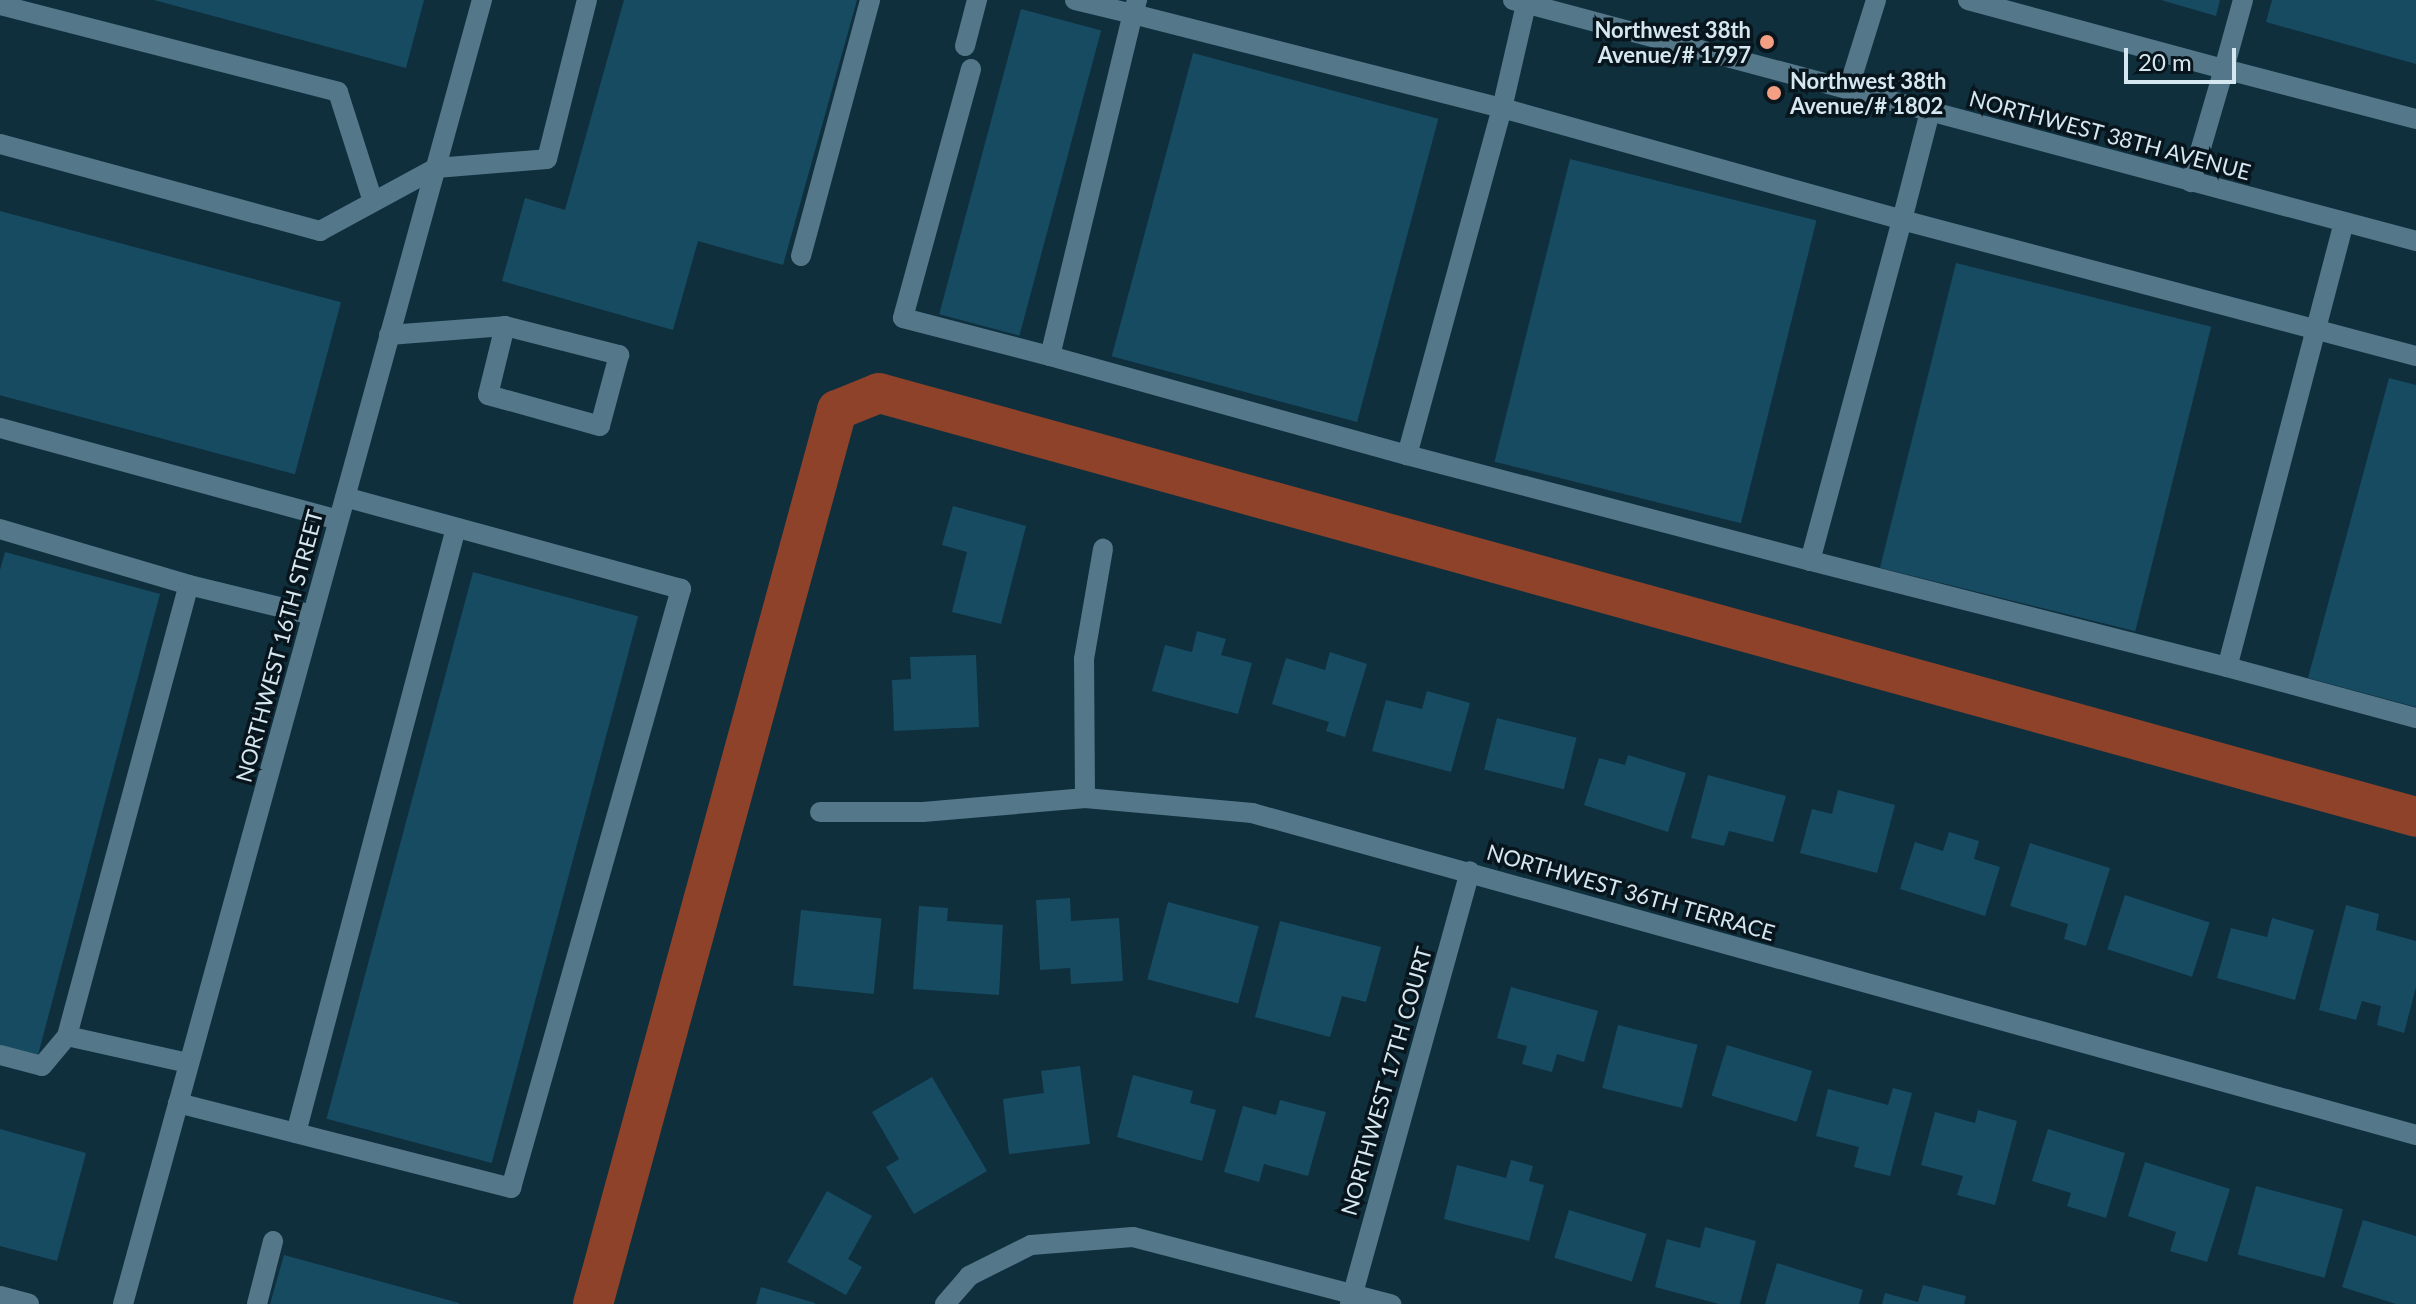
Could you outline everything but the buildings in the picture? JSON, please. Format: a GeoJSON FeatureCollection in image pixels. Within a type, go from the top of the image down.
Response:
{"type":"FeatureCollection","features":[{"type":"Feature","properties":{"kind":"street","name":"NORTHWEST 16TH STREET"},"geometry":{"type":"LineString","coordinates":[[123,1304],[482,0]]}},
{"type":"Feature","properties":{"kind":"street"},"geometry":{"type":"LineString","coordinates":[[0,144],[320,231],[436,168],[547,159],[587,0]]}},
{"type":"Feature","properties":{"kind":"street"},"geometry":{"type":"LineString","coordinates":[[801,256],[870,0]]}},
{"type":"Feature","properties":{"kind":"street"},"geometry":{"type":"LineString","coordinates":[[965,46],[977,0]]}},
{"type":"Feature","properties":{"kind":"street"},"geometry":{"type":"LineString","coordinates":[[1075,0],[1135,7],[1902,220],[2416,356]]}},
{"type":"Feature","properties":{"kind":"street"},"geometry":{"type":"LineString","coordinates":[[1848,90],[1876,0]]}},
{"type":"Feature","properties":{"kind":"street"},"geometry":{"type":"LineString","coordinates":[[1968,0],[2416,119]]}},
{"type":"Feature","properties":{"kind":"street"},"geometry":{"type":"LineString","coordinates":[[2191,182],[2243,0]]}},
{"type":"Feature","properties":{"kind":"street"},"geometry":{"type":"LineString","coordinates":[[1407,455],[1502,108],[1522,1]]}},
{"type":"Feature","properties":{"kind":"street","name":"NORTHWEST 38TH AVENUE"},"geometry":{"type":"LineString","coordinates":[[1522,1],[2416,241]]}},
{"type":"Feature","properties":{"kind":"street"},"geometry":{"type":"LineString","coordinates":[[0,5],[338,92],[373,202]]}},
{"type":"Feature","properties":{"kind":"street"},"geometry":{"type":"LineString","coordinates":[[1050,356],[1135,7]]}},
{"type":"Feature","properties":{"kind":"street"},"geometry":{"type":"LineString","coordinates":[[971,69],[903,318],[1407,455],[2416,718]]}},
{"type":"Feature","properties":{"kind":"street"},"geometry":{"type":"LineString","coordinates":[[1810,561],[1930,112]]}},
{"type":"Feature","properties":{"kind":"street"},"geometry":{"type":"LineString","coordinates":[[2227,667],[2344,222]]}},
{"type":"Feature","properties":{"kind":"street"},"geometry":{"type":"LineString","coordinates":[[389,335],[505,326],[619,355],[600,426],[488,395],[505,326]]}},
{"type":"Feature","properties":{"kind":"street"},"geometry":{"type":"LineString","coordinates":[[0,428],[338,520]]}},
{"type":"Feature","properties":{"kind":"street"},"geometry":{"type":"LineString","coordinates":[[178,1103],[511,1188],[681,589],[345,497]]}},
{"type":"Feature","properties":{"kind":"street"},"geometry":{"type":"LineString","coordinates":[[296,1133],[456,528]]}},
{"type":"Feature","properties":{"kind":"street"},"geometry":{"type":"LineString","coordinates":[[0,529],[189,585],[312,615]]}},
{"type":"Feature","properties":{"kind":"street"},"geometry":{"type":"LineString","coordinates":[[1085,798],[1084,659],[1103,549]]}},
{"type":"Feature","properties":{"kind":"street"},"geometry":{"type":"LineString","coordinates":[[0,1055],[42,1066],[67,1036],[189,585]]}},
{"type":"Feature","properties":{"kind":"street","name":"NORTHWEST 36TH TERRACE"},"geometry":{"type":"LineString","coordinates":[[820,812],[894,814],[1085,798],[1252,813],[2416,1135]]}},
{"type":"Feature","properties":{"kind":"street","name":"NORTHWEST 17TH COURT"},"geometry":{"type":"LineString","coordinates":[[1351,1299],[1470,871]]}},
{"type":"Feature","properties":{"kind":"street"},"geometry":{"type":"LineString","coordinates":[[67,1036],[188,1063]]}},
{"type":"Feature","properties":{"kind":"street"},"geometry":{"type":"LineString","coordinates":[[945,1304],[969,1276],[1031,1245],[1133,1237],[1351,1299],[1391,1304]]}},
{"type":"Feature","properties":{"kind":"street"},"geometry":{"type":"LineString","coordinates":[[257,1304],[273,1241]]}},
{"type":"Feature","properties":{"kind":"street"},"geometry":{"type":"LineString","coordinates":[[0,1296],[29,1304]]}},
{"type":"Feature","properties":{"kind":"waterway"},"geometry":{"type":"LineString","coordinates":[[593,1304],[837,410],[879,393],[2416,817]]}},
{"type":"Feature","properties":{"kind":"place","name":"Northwest 38th Avenue/# 1797"},"geometry":{"type":"Point","coordinates":[1767,42]}},
{"type":"Feature","properties":{"kind":"place","name":"Northwest 38th Avenue/# 1802"},"geometry":{"type":"Point","coordinates":[1774,93]}}]}
